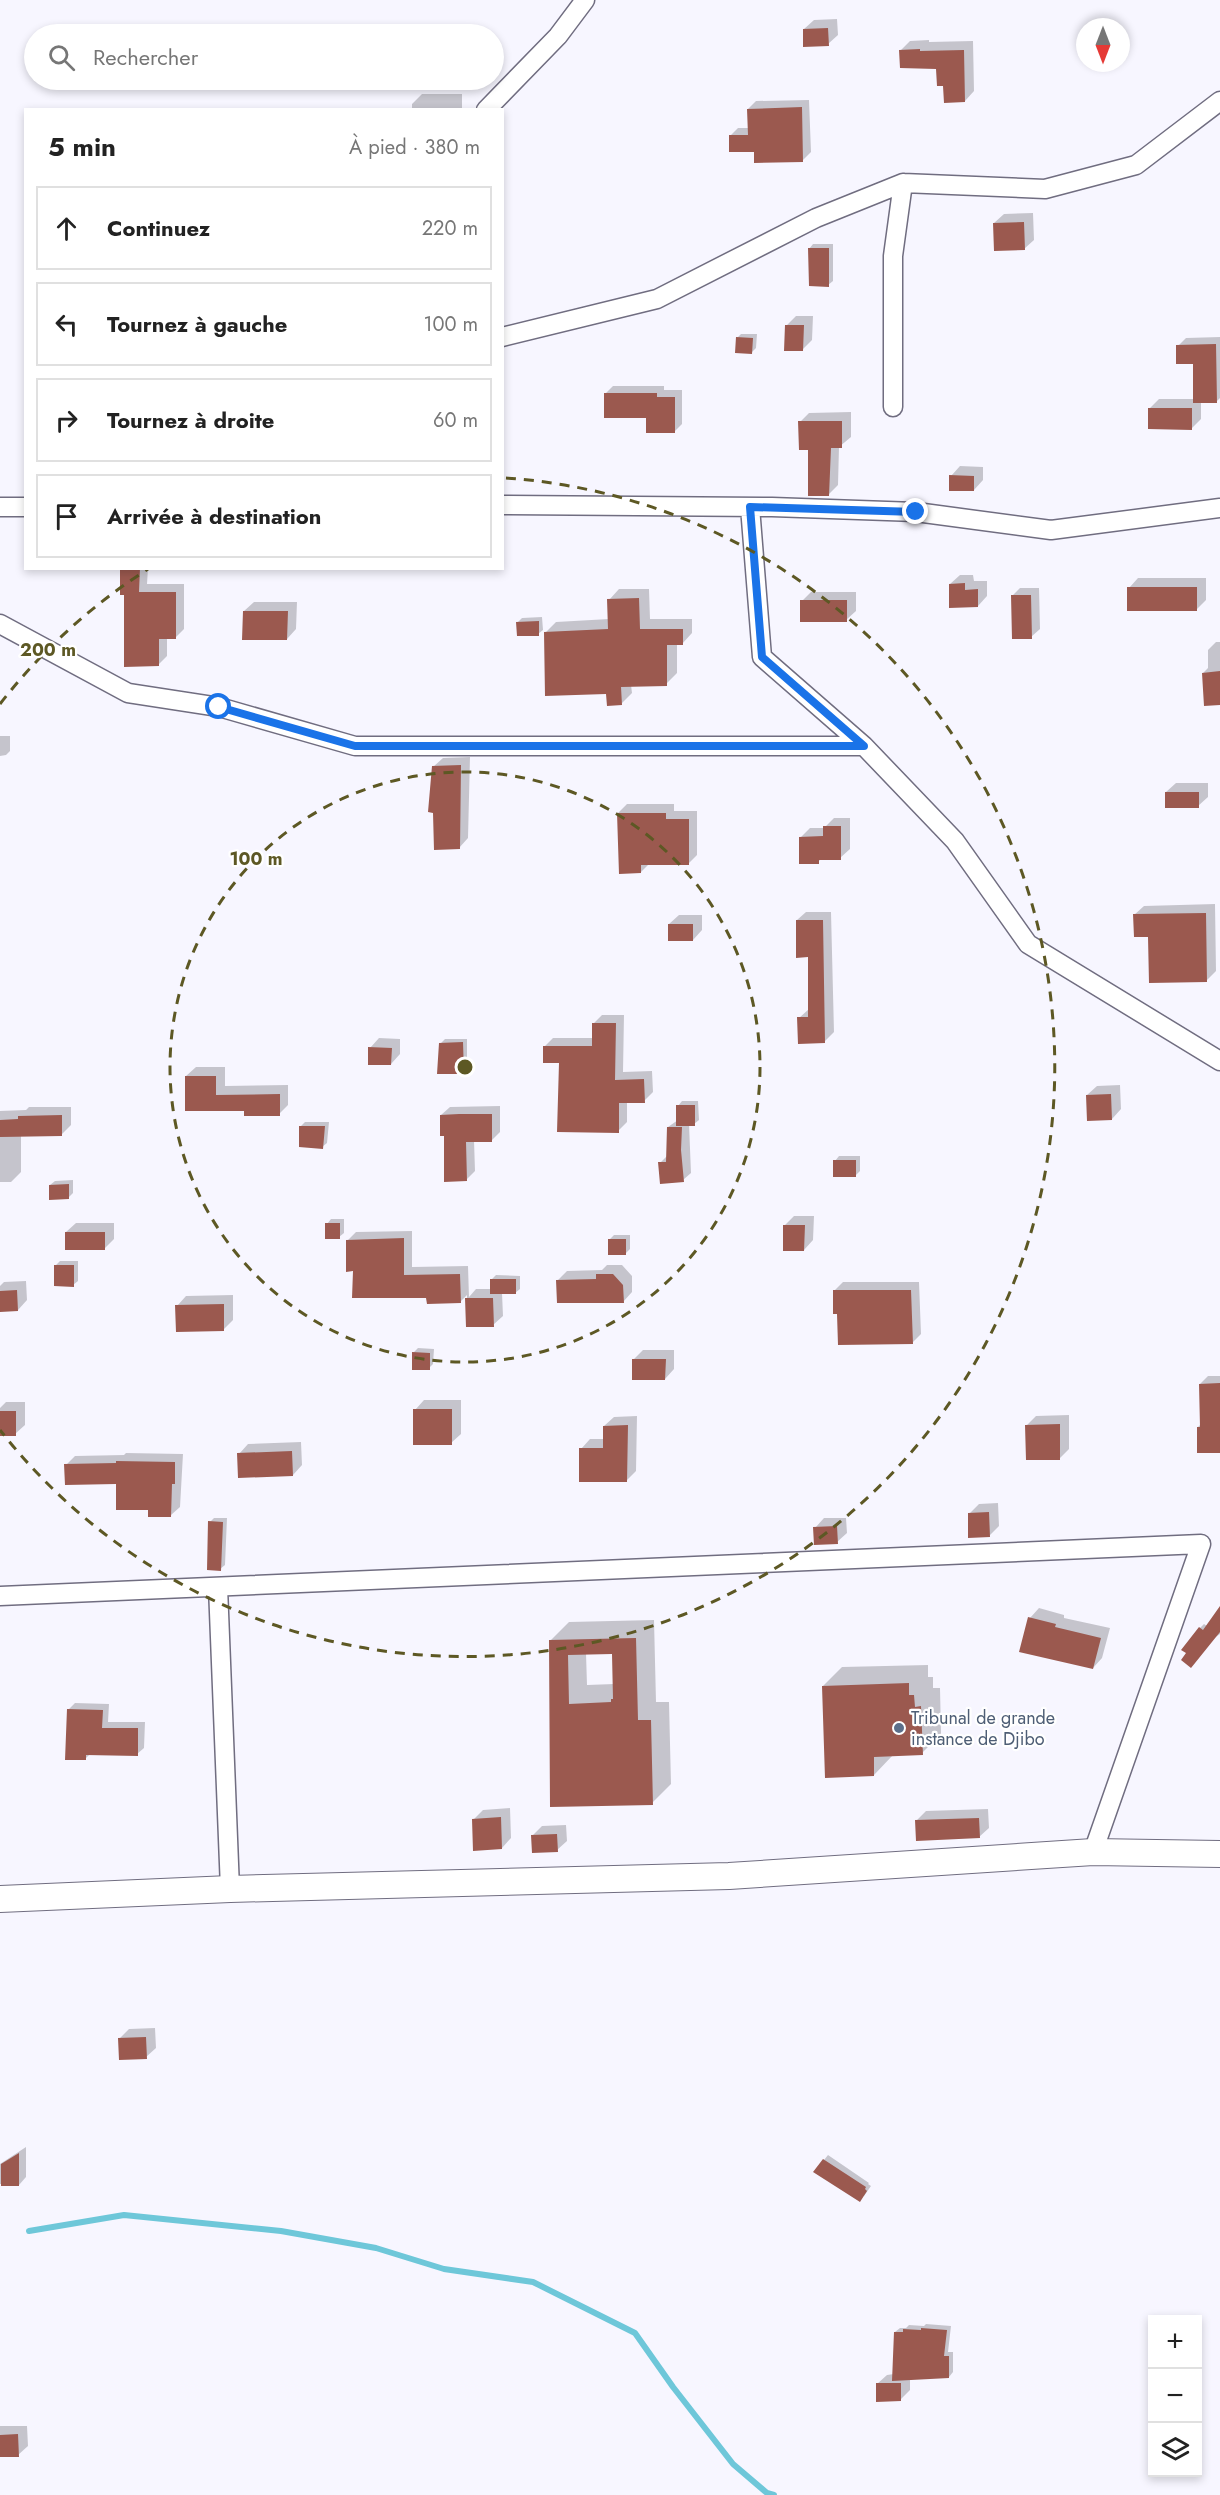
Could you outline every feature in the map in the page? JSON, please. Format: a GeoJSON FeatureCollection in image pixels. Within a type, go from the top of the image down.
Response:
{"type":"FeatureCollection","features":[{"type":"Feature","properties":{"kind":"main road"},"geometry":{"type":"LineString","coordinates":[[0,1899],[230,1889],[729,1876],[1093,1852],[1220,1854]]}},
{"type":"Feature","properties":{"kind":"street"},"geometry":{"type":"LineString","coordinates":[[488,108],[558,36],[585,0]]}},
{"type":"Feature","properties":{"kind":"street"},"geometry":{"type":"LineString","coordinates":[[504,337],[657,299],[816,218],[903,183],[1045,189],[1136,165],[1220,101]]}},
{"type":"Feature","properties":{"kind":"street"},"geometry":{"type":"LineString","coordinates":[[893,407],[893,256],[903,183]]}},
{"type":"Feature","properties":{"kind":"street"},"geometry":{"type":"LineString","coordinates":[[504,505],[750,507],[916,512],[1050,530],[1220,508]]}},
{"type":"Feature","properties":{"kind":"street"},"geometry":{"type":"LineString","coordinates":[[0,507],[24,507]]}},
{"type":"Feature","properties":{"kind":"street"},"geometry":{"type":"LineString","coordinates":[[750,507],[762,657],[864,746],[955,842],[1028,944],[1220,1061]]}},
{"type":"Feature","properties":{"kind":"street"},"geometry":{"type":"LineString","coordinates":[[0,624],[128,693],[219,707],[355,746],[864,746]]}},
{"type":"Feature","properties":{"kind":"street"},"geometry":{"type":"LineString","coordinates":[[0,1596],[1201,1544],[1093,1852]]}},
{"type":"Feature","properties":{"kind":"street"},"geometry":{"type":"LineString","coordinates":[[218,1587],[230,1889]]}},
{"type":"Feature","properties":{"kind":"building"},"geometry":{"type":"Polygon","coordinates":[[[828,28],[829,46],[803,47],[803,29],[828,28]]]}},
{"type":"Feature","properties":{"kind":"building"},"geometry":{"type":"Polygon","coordinates":[[[920,49],[920,51],[964,50],[965,102],[944,103],[943,86],[937,86],[936,69],[900,68],[899,50],[920,49]]]}},
{"type":"Feature","properties":{"kind":"building"},"geometry":{"type":"Polygon","coordinates":[[[802,107],[803,162],[754,163],[754,152],[729,152],[729,135],[748,135],[747,109],[802,107]]]}},
{"type":"Feature","properties":{"kind":"building"},"geometry":{"type":"Polygon","coordinates":[[[1024,222],[1025,250],[994,251],[993,223],[1024,222]]]}},
{"type":"Feature","properties":{"kind":"building"},"geometry":{"type":"Polygon","coordinates":[[[808,248],[829,248],[829,287],[809,286],[808,248]]]}},
{"type":"Feature","properties":{"kind":"building"},"geometry":{"type":"Polygon","coordinates":[[[785,325],[804,325],[803,351],[784,351],[785,325]]]}},
{"type":"Feature","properties":{"kind":"building"},"geometry":{"type":"Polygon","coordinates":[[[736,337],[753,338],[752,354],[735,353],[736,337]]]}},
{"type":"Feature","properties":{"kind":"building"},"geometry":{"type":"Polygon","coordinates":[[[1216,344],[1217,403],[1193,403],[1193,364],[1176,364],[1176,345],[1216,344]]]}},
{"type":"Feature","properties":{"kind":"building"},"geometry":{"type":"Polygon","coordinates":[[[604,393],[657,393],[657,397],[675,397],[675,433],[646,433],[646,418],[604,418],[604,393]]]}},
{"type":"Feature","properties":{"kind":"building"},"geometry":{"type":"Polygon","coordinates":[[[1148,408],[1192,408],[1192,430],[1148,429],[1148,408]]]}},
{"type":"Feature","properties":{"kind":"building"},"geometry":{"type":"Polygon","coordinates":[[[798,421],[842,421],[842,448],[831,448],[829,496],[808,496],[808,450],[799,450],[798,421]]]}},
{"type":"Feature","properties":{"kind":"building"},"geometry":{"type":"Polygon","coordinates":[[[949,475],[974,476],[974,491],[949,491],[949,475]]]}},
{"type":"Feature","properties":{"kind":"building"},"geometry":{"type":"Polygon","coordinates":[[[120,570],[140,570],[139,592],[176,592],[176,639],[159,639],[159,666],[124,667],[124,595],[120,595],[120,570]]]}},
{"type":"Feature","properties":{"kind":"building"},"geometry":{"type":"Polygon","coordinates":[[[965,583],[965,590],[978,589],[978,607],[949,608],[949,584],[965,583]]]}},
{"type":"Feature","properties":{"kind":"building"},"geometry":{"type":"Polygon","coordinates":[[[1127,587],[1197,587],[1197,611],[1127,611],[1127,587]]]}},
{"type":"Feature","properties":{"kind":"building"},"geometry":{"type":"Polygon","coordinates":[[[1011,595],[1031,595],[1032,639],[1012,639],[1011,595]]]}},
{"type":"Feature","properties":{"kind":"building"},"geometry":{"type":"Polygon","coordinates":[[[639,598],[640,629],[683,629],[683,645],[667,645],[667,686],[621,687],[622,705],[607,706],[606,694],[545,696],[544,632],[608,629],[607,599],[639,598]]]}},
{"type":"Feature","properties":{"kind":"building"},"geometry":{"type":"Polygon","coordinates":[[[800,600],[847,600],[847,622],[800,622],[800,600]]]}},
{"type":"Feature","properties":{"kind":"building"},"geometry":{"type":"Polygon","coordinates":[[[243,611],[288,611],[287,640],[242,640],[243,611]]]}},
{"type":"Feature","properties":{"kind":"building"},"geometry":{"type":"Polygon","coordinates":[[[539,621],[539,636],[517,636],[516,622],[539,621]]]}},
{"type":"Feature","properties":{"kind":"building"},"geometry":{"type":"Polygon","coordinates":[[[1220,671],[1220,705],[1204,706],[1202,673],[1220,671]]]}},
{"type":"Feature","properties":{"kind":"building"},"geometry":{"type":"Polygon","coordinates":[[[461,765],[460,849],[434,850],[433,813],[428,812],[432,766],[461,765]]]}},
{"type":"Feature","properties":{"kind":"building"},"geometry":{"type":"Polygon","coordinates":[[[1165,792],[1199,792],[1199,808],[1165,808],[1165,792]]]}},
{"type":"Feature","properties":{"kind":"building"},"geometry":{"type":"Polygon","coordinates":[[[617,813],[666,813],[666,819],[689,819],[689,865],[641,865],[641,873],[619,874],[617,813]]]}},
{"type":"Feature","properties":{"kind":"building"},"geometry":{"type":"Polygon","coordinates":[[[823,826],[841,826],[841,860],[819,860],[819,864],[799,864],[799,837],[823,836],[823,826]]]}},
{"type":"Feature","properties":{"kind":"building"},"geometry":{"type":"Polygon","coordinates":[[[1206,913],[1207,982],[1149,983],[1148,937],[1134,937],[1133,914],[1206,913]]]}},
{"type":"Feature","properties":{"kind":"building"},"geometry":{"type":"Polygon","coordinates":[[[796,920],[823,920],[825,1043],[798,1044],[797,1017],[808,1017],[808,957],[796,958],[796,920]]]}},
{"type":"Feature","properties":{"kind":"building"},"geometry":{"type":"Polygon","coordinates":[[[668,924],[693,924],[693,941],[668,941],[668,924]]]}},
{"type":"Feature","properties":{"kind":"building"},"geometry":{"type":"Polygon","coordinates":[[[592,1023],[616,1023],[615,1080],[644,1079],[645,1103],[619,1103],[619,1133],[557,1132],[559,1063],[543,1063],[543,1046],[592,1046],[592,1023]]]}},
{"type":"Feature","properties":{"kind":"building"},"geometry":{"type":"Polygon","coordinates":[[[463,1042],[464,1074],[437,1074],[439,1043],[463,1042]]]}},
{"type":"Feature","properties":{"kind":"building"},"geometry":{"type":"Polygon","coordinates":[[[368,1047],[392,1048],[391,1065],[368,1065],[368,1047]]]}},
{"type":"Feature","properties":{"kind":"building"},"geometry":{"type":"Polygon","coordinates":[[[185,1076],[216,1076],[216,1095],[280,1094],[280,1116],[244,1116],[244,1111],[185,1111],[185,1076]]]}},
{"type":"Feature","properties":{"kind":"building"},"geometry":{"type":"Polygon","coordinates":[[[1111,1094],[1112,1120],[1087,1121],[1086,1095],[1111,1094]]]}},
{"type":"Feature","properties":{"kind":"building"},"geometry":{"type":"Polygon","coordinates":[[[676,1105],[695,1105],[695,1126],[676,1126],[676,1105]]]}},
{"type":"Feature","properties":{"kind":"building"},"geometry":{"type":"Polygon","coordinates":[[[492,1114],[492,1142],[466,1142],[467,1181],[444,1182],[444,1136],[440,1136],[440,1115],[492,1114]]]}},
{"type":"Feature","properties":{"kind":"building"},"geometry":{"type":"Polygon","coordinates":[[[62,1115],[62,1136],[0,1137],[0,1120],[18,1119],[18,1116],[62,1115]]]}},
{"type":"Feature","properties":{"kind":"building"},"geometry":{"type":"Polygon","coordinates":[[[299,1126],[325,1126],[323,1149],[299,1147],[299,1126]]]}},
{"type":"Feature","properties":{"kind":"building"},"geometry":{"type":"Polygon","coordinates":[[[667,1127],[682,1127],[681,1150],[684,1182],[660,1184],[658,1162],[666,1162],[667,1127]]]}},
{"type":"Feature","properties":{"kind":"building"},"geometry":{"type":"Polygon","coordinates":[[[833,1160],[856,1160],[856,1177],[833,1177],[833,1160]]]}},
{"type":"Feature","properties":{"kind":"building"},"geometry":{"type":"Polygon","coordinates":[[[69,1184],[69,1199],[49,1200],[49,1185],[69,1184]]]}},
{"type":"Feature","properties":{"kind":"building"},"geometry":{"type":"Polygon","coordinates":[[[325,1223],[340,1223],[340,1239],[325,1239],[325,1223]]]}},
{"type":"Feature","properties":{"kind":"building"},"geometry":{"type":"Polygon","coordinates":[[[783,1225],[805,1225],[804,1251],[783,1251],[783,1225]]]}},
{"type":"Feature","properties":{"kind":"building"},"geometry":{"type":"Polygon","coordinates":[[[65,1232],[105,1232],[105,1250],[65,1250],[65,1232]]]}},
{"type":"Feature","properties":{"kind":"building"},"geometry":{"type":"Polygon","coordinates":[[[404,1238],[404,1275],[460,1274],[461,1303],[427,1304],[426,1298],[352,1298],[353,1271],[346,1272],[346,1240],[404,1238]]]}},
{"type":"Feature","properties":{"kind":"building"},"geometry":{"type":"Polygon","coordinates":[[[608,1239],[626,1239],[626,1255],[608,1255],[608,1239]]]}},
{"type":"Feature","properties":{"kind":"building"},"geometry":{"type":"Polygon","coordinates":[[[54,1265],[74,1265],[74,1287],[54,1286],[54,1265]]]}},
{"type":"Feature","properties":{"kind":"building"},"geometry":{"type":"Polygon","coordinates":[[[596,1274],[613,1274],[623,1285],[624,1303],[557,1303],[556,1280],[596,1279],[596,1274]]]}},
{"type":"Feature","properties":{"kind":"building"},"geometry":{"type":"Polygon","coordinates":[[[490,1279],[516,1279],[516,1294],[490,1294],[490,1279]]]}},
{"type":"Feature","properties":{"kind":"building"},"geometry":{"type":"Polygon","coordinates":[[[17,1290],[18,1311],[0,1312],[0,1291],[17,1290]]]}},
{"type":"Feature","properties":{"kind":"building"},"geometry":{"type":"Polygon","coordinates":[[[833,1290],[911,1290],[913,1344],[838,1345],[837,1314],[833,1314],[833,1290]]]}},
{"type":"Feature","properties":{"kind":"building"},"geometry":{"type":"Polygon","coordinates":[[[465,1298],[493,1298],[494,1327],[466,1327],[465,1298]]]}},
{"type":"Feature","properties":{"kind":"building"},"geometry":{"type":"Polygon","coordinates":[[[224,1304],[224,1331],[176,1332],[175,1305],[224,1304]]]}},
{"type":"Feature","properties":{"kind":"building"},"geometry":{"type":"Polygon","coordinates":[[[412,1352],[430,1353],[430,1370],[412,1370],[412,1352]]]}},
{"type":"Feature","properties":{"kind":"building"},"geometry":{"type":"Polygon","coordinates":[[[632,1359],[666,1359],[665,1380],[632,1380],[632,1359]]]}},
{"type":"Feature","properties":{"kind":"building"},"geometry":{"type":"Polygon","coordinates":[[[1220,1383],[1220,1453],[1197,1453],[1197,1427],[1200,1427],[1199,1384],[1220,1383]]]}},
{"type":"Feature","properties":{"kind":"building"},"geometry":{"type":"Polygon","coordinates":[[[413,1409],[452,1409],[452,1445],[413,1445],[413,1409]]]}},
{"type":"Feature","properties":{"kind":"building"},"geometry":{"type":"Polygon","coordinates":[[[0,1411],[16,1411],[16,1436],[0,1436],[0,1411]]]}},
{"type":"Feature","properties":{"kind":"building"},"geometry":{"type":"Polygon","coordinates":[[[1060,1424],[1060,1460],[1026,1460],[1025,1425],[1060,1424]]]}},
{"type":"Feature","properties":{"kind":"building"},"geometry":{"type":"Polygon","coordinates":[[[628,1425],[627,1482],[579,1482],[579,1448],[603,1448],[603,1426],[628,1425]]]}},
{"type":"Feature","properties":{"kind":"building"},"geometry":{"type":"Polygon","coordinates":[[[292,1451],[293,1476],[238,1478],[237,1453],[292,1451]]]}},
{"type":"Feature","properties":{"kind":"building"},"geometry":{"type":"Polygon","coordinates":[[[116,1461],[175,1462],[171,1517],[148,1517],[148,1510],[116,1510],[116,1484],[65,1485],[64,1464],[116,1463],[116,1461]]]}},
{"type":"Feature","properties":{"kind":"building"},"geometry":{"type":"Polygon","coordinates":[[[989,1512],[990,1537],[968,1538],[968,1513],[989,1512]]]}},
{"type":"Feature","properties":{"kind":"building"},"geometry":{"type":"Polygon","coordinates":[[[208,1521],[223,1522],[221,1571],[207,1570],[208,1521]]]}},
{"type":"Feature","properties":{"kind":"building"},"geometry":{"type":"Polygon","coordinates":[[[837,1526],[838,1544],[814,1545],[813,1527],[837,1526]]]}},
{"type":"Feature","properties":{"kind":"building"},"geometry":{"type":"Polygon","coordinates":[[[1220,1606],[1220,1632],[1191,1668],[1181,1660],[1186,1653],[1181,1650],[1199,1627],[1203,1630],[1220,1606]]]}},
{"type":"Feature","properties":{"kind":"building"},"geometry":{"type":"Polygon","coordinates":[[[1028,1617],[1056,1624],[1055,1627],[1101,1638],[1093,1669],[1019,1652],[1028,1617]]]}},
{"type":"Feature","properties":{"kind":"building"},"geometry":{"type":"Polygon","coordinates":[[[636,1638],[638,1720],[651,1720],[653,1805],[550,1807],[549,1640],[636,1638]],[[612,1654],[568,1655],[569,1704],[611,1702],[613,1699],[612,1654]]]}},
{"type":"Feature","properties":{"kind":"building","name":"Tribunal de grande instance de Djibo"},"geometry":{"type":"Polygon","coordinates":[[[909,1683],[909,1695],[914,1695],[915,1707],[921,1706],[923,1755],[874,1757],[874,1776],[825,1778],[822,1686],[909,1683]]]}},
{"type":"Feature","properties":{"kind":"building"},"geometry":{"type":"Polygon","coordinates":[[[67,1709],[103,1710],[102,1728],[138,1728],[138,1756],[86,1755],[86,1760],[65,1760],[67,1709]]]}},
{"type":"Feature","properties":{"kind":"building"},"geometry":{"type":"Polygon","coordinates":[[[501,1817],[502,1849],[473,1851],[472,1819],[501,1817]]]}},
{"type":"Feature","properties":{"kind":"building"},"geometry":{"type":"Polygon","coordinates":[[[979,1818],[980,1838],[916,1841],[915,1820],[979,1818]]]}},
{"type":"Feature","properties":{"kind":"building"},"geometry":{"type":"Polygon","coordinates":[[[557,1834],[558,1852],[532,1853],[531,1835],[557,1834]]]}},
{"type":"Feature","properties":{"kind":"building"},"geometry":{"type":"Polygon","coordinates":[[[146,2037],[147,2059],[119,2060],[118,2038],[146,2037]]]}},
{"type":"Feature","properties":{"kind":"building"},"geometry":{"type":"Polygon","coordinates":[[[19,2153],[19,2186],[1,2186],[1,2164],[19,2153]]]}},
{"type":"Feature","properties":{"kind":"building"},"geometry":{"type":"Polygon","coordinates":[[[823,2159],[866,2187],[867,2191],[860,2202],[813,2172],[823,2159]]]}},
{"type":"Feature","properties":{"kind":"building"},"geometry":{"type":"Polygon","coordinates":[[[921,2328],[947,2330],[944,2356],[949,2356],[949,2378],[892,2381],[894,2332],[903,2332],[903,2329],[921,2330],[921,2328]]]}},
{"type":"Feature","properties":{"kind":"building"},"geometry":{"type":"Polygon","coordinates":[[[876,2383],[901,2383],[901,2401],[876,2402],[876,2383]]]}},
{"type":"Feature","properties":{"kind":"building"},"geometry":{"type":"Polygon","coordinates":[[[18,2434],[19,2457],[0,2457],[0,2435],[18,2434]]]}},
{"type":"Feature","properties":{"kind":"waterway"},"geometry":{"type":"LineString","coordinates":[[29,2231],[124,2215],[281,2231],[376,2248],[444,2269],[533,2282],[635,2333],[673,2387],[733,2464],[767,2493],[774,2495]]}},
{"type":"Feature","properties":{"kind":"place","name":"Tribunal de grande instance de Djibo"},"geometry":{"type":"Point","coordinates":[899,1728]}},
{"type":"Feature","properties":{"kind":"route"},"geometry":{"type":"LineString","coordinates":[[219,707],[355,746],[864,746],[762,657],[750,507],[916,512]]}}]}
